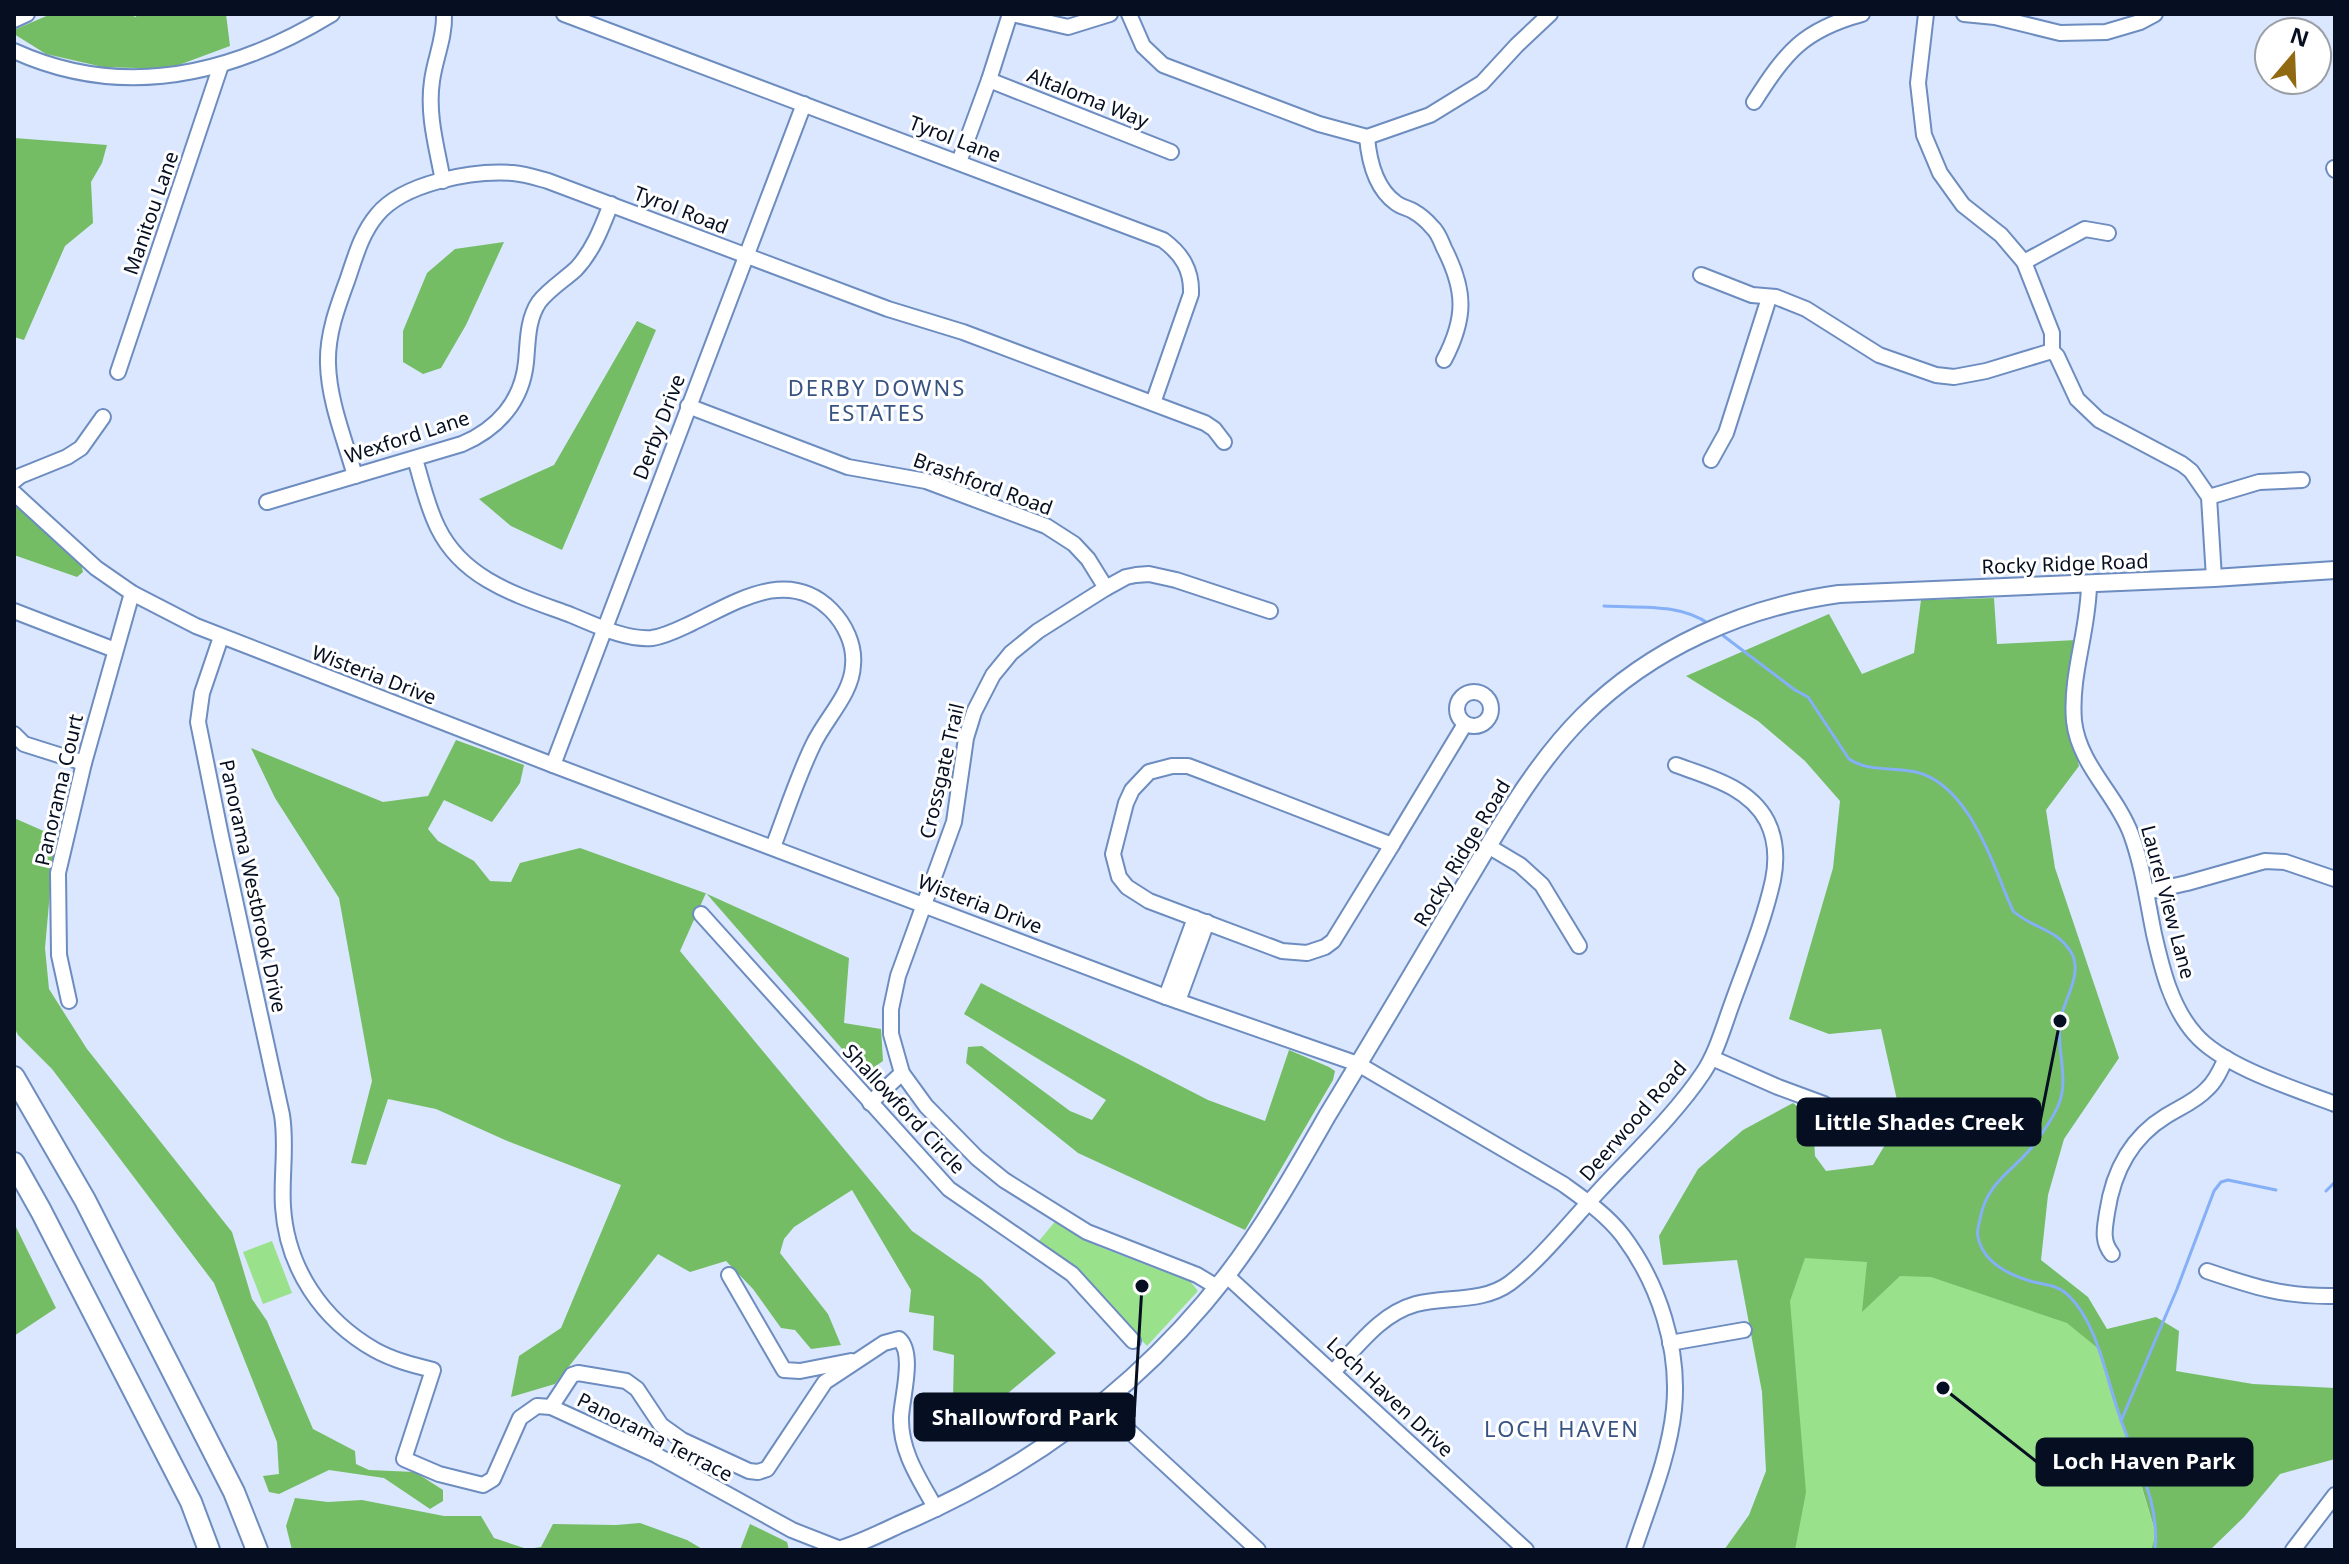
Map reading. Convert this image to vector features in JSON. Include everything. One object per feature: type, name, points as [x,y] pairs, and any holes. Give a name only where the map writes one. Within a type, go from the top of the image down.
[{"type":"highway","points":[[14,1077],[85,1200],[234,1492],[257,1550]]},
{"type":"highway","points":[[14,1163],[191,1502],[209,1550]]},
{"type":"main road","name":"Rocky Ridge Road","points":[[841,1550],[936,1509],[1003,1474],[1100,1404],[1157,1355],[1221,1281],[1270,1212],[1531,779],[1566,733],[1599,701],[1666,653],[1691,639],[1752,614],[1786,603],[1839,594],[2335,570]]},
{"type":"street","points":[[14,20],[27,14]]},
{"type":"street","points":[[14,51],[54,68],[105,77],[156,78],[221,65],[284,41],[332,14]]},
{"type":"street","points":[[443,181],[432,119],[431,90],[443,36],[444,14]]},
{"type":"street","name":"Tyrol Lane","points":[[564,14],[1153,235],[1178,252],[1190,276],[1191,294],[1153,403]]},
{"type":"street","points":[[959,162],[1011,14],[1068,27],[1110,14]]},
{"type":"street","points":[[1129,14],[1143,46],[1163,65],[1319,124],[1367,137],[1430,115],[1482,83],[1550,14]]},
{"type":"street","points":[[1754,102],[1778,64],[1797,45],[1824,26],[1862,14]]},
{"type":"street","points":[[1926,14],[1918,83],[1924,135],[1940,173],[1963,205],[2001,235],[2024,262],[2052,333],[2052,351],[2077,399],[2099,420],[2182,464],[2191,471],[2209,497],[2214,578]]},
{"type":"street","points":[[1964,14],[1995,17],[2060,33],[2106,32],[2155,14]]},
{"type":"street","name":"Manitou Lane","points":[[118,372],[221,65]]},
{"type":"street","name":"Altaloma Way","points":[[989,80],[1171,152]]},
{"type":"street","name":"Derby Drive","points":[[553,765],[804,104]]},
{"type":"street","points":[[1367,137],[1369,160],[1380,186],[1396,203],[1415,212],[1434,228],[1455,269],[1461,298],[1460,315],[1456,336],[1444,360]]},
{"type":"street","name":"Tyrol Road","points":[[355,476],[329,381],[328,361],[333,323],[362,236],[377,215],[398,196],[443,181],[479,174],[513,173],[548,181],[888,309],[963,332],[1205,423],[1224,442]]},
{"type":"street","name":"Wexford Lane","points":[[267,502],[476,438],[501,420],[523,380],[535,310],[586,256],[611,204]]},
{"type":"street","points":[[2024,262],[2085,229],[2108,233]]},
{"type":"street","points":[[1701,275],[1752,295],[1776,297],[1806,309],[1879,355],[1936,375],[1954,377],[1986,371],[2052,351]]},
{"type":"street","points":[[1711,460],[1726,433],[1769,298]]},
{"type":"street","name":"Brashford Road","points":[[688,406],[848,467],[926,481],[1046,526],[1074,544],[1088,559],[1106,588]]},
{"type":"street","points":[[14,481],[81,448],[103,417]]},
{"type":"street","points":[[415,459],[438,529],[468,568],[500,587],[605,628],[641,638],[665,635],[746,597],[771,589],[805,593],[827,605],[842,622],[852,649],[852,674],[812,747],[773,847]]},
{"type":"street","points":[[2209,497],[2259,482],[2302,480]]},
{"type":"street","name":"Wisteria Drive","points":[[14,493],[96,568],[132,593],[196,626],[1172,999],[1358,1064],[1535,1166],[1589,1202],[1621,1234],[1643,1266],[1660,1301],[1670,1343],[1674,1407],[1664,1458],[1634,1550]]},
{"type":"street","name":"Crossgate Trail","points":[[902,1073],[891,1034],[892,994],[954,822],[966,738],[974,712],[1001,664],[1022,643],[1126,577],[1149,574],[1176,580],[1270,611]]},
{"type":"street","name":"Laurel View Lane","points":[[2089,583],[2074,689],[2076,733],[2088,762],[2126,822],[2147,892],[2158,951],[2171,994],[2201,1041],[2226,1058],[2335,1104]]},
{"type":"street","name":"Panorama Court","points":[[69,1001],[59,955],[58,873],[84,763],[132,593]]},
{"type":"street","points":[[14,611],[115,650]]},
{"type":"street","name":"Panorama Westbrook Drive","points":[[221,637],[202,693],[198,722],[282,1115],[285,1146]]},
{"type":"street","points":[[1392,845],[1188,766],[1159,768],[1149,772],[1132,790],[1113,854],[1119,877],[1137,894],[1282,951],[1317,951],[1339,933],[1465,724]]},
{"type":"street","points":[[14,734],[24,744],[38,750],[84,763]]},
{"type":"street","name":"Deerwood Road","points":[[1333,1372],[1391,1314],[1418,1303],[1473,1297],[1509,1284],[1589,1202],[1682,1099],[1712,1058],[1774,878],[1776,846],[1766,820],[1748,798],[1721,781],[1676,765]]},
{"type":"street","points":[[1488,846],[1520,865],[1542,885],[1579,946]]},
{"type":"street","points":[[2147,892],[2265,861],[2285,862],[2335,879]]},
{"type":"street","name":"Shallowford Circle","points":[[701,914],[949,1189],[1072,1274],[1133,1341]]},
{"type":"street","points":[[1172,999],[1201,920]]},
{"type":"street","points":[[1712,1058],[1824,1104]]},
{"type":"street","points":[[2112,1254],[2105,1242],[2104,1232],[2112,1185],[2123,1160],[2148,1129],[2210,1087],[2226,1058]]},
{"type":"street","points":[[870,1103],[902,1073]]},
{"type":"street","name":"Loch Haven Drive","points":[[902,1073],[926,1106],[977,1158],[1004,1180],[1087,1232],[1197,1275],[1221,1281],[1333,1372],[1526,1550]]},
{"type":"street","name":"Panorama Terrace","points":[[285,1146],[283,1207],[292,1258],[303,1280],[345,1329],[376,1350],[433,1370],[404,1459],[439,1474],[483,1485],[493,1479],[520,1418],[537,1406],[551,1407],[656,1455],[792,1530],[841,1550]]},
{"type":"street","points":[[2207,1271],[2271,1292],[2335,1296]]},
{"type":"street","points":[[729,1275],[784,1370],[800,1371],[859,1360]]},
{"type":"street","points":[[1670,1343],[1744,1330]]},
{"type":"street","points":[[551,1407],[572,1375],[578,1373],[626,1381],[637,1389],[661,1425],[682,1440],[749,1471],[763,1472],[825,1382],[884,1343],[899,1339],[905,1345],[907,1356],[901,1437],[909,1459],[936,1509]]},
{"type":"street","points":[[1100,1404],[1258,1550]]},
{"type":"street","points":[[2293,1550],[2335,1495]]},
{"type":"green space","points":[[51,14],[130,14],[135,17],[140,14],[226,14],[230,46],[168,69],[103,67],[46,54],[14,34],[14,30]]},
{"type":"green space","points":[[14,138],[107,145],[102,163],[91,182],[93,223],[65,246],[24,340],[14,337]]},
{"type":"green space","points":[[504,242],[466,325],[441,368],[423,374],[403,362],[403,331],[427,273],[455,249]]},
{"type":"green space","points":[[637,321],[656,330],[562,550],[511,526],[479,499],[554,465]]},
{"type":"green space","points":[[14,502],[80,560],[83,572],[77,577],[14,555]]},
{"type":"green space","points":[[1994,598],[1997,644],[2076,640],[2065,706],[2079,766],[2046,810],[2055,868],[2119,1058],[2064,1139],[2048,1195],[2041,1260],[2088,1297],[2107,1329],[2156,1317],[2179,1331],[2176,1371],[2253,1384],[2335,1388],[2335,1459],[2280,1474],[2244,1517],[2210,1550],[2151,1550],[2156,1534],[2101,1351],[2067,1323],[1931,1277],[1900,1276],[1862,1312],[1867,1262],[1805,1258],[1790,1301],[1806,1492],[1795,1550],[1724,1550],[1749,1515],[1766,1471],[1762,1392],[1737,1260],[1663,1265],[1659,1236],[1698,1169],[1743,1130],[1793,1103],[1813,1118],[1815,1156],[1826,1171],[1873,1165],[1901,1118],[1881,1029],[1829,1034],[1789,1019],[1833,868],[1840,801],[1805,761],[1758,721],[1686,676],[1829,614],[1862,674],[1914,653],[1921,600]]},
{"type":"green space","points":[[456,740],[524,765],[520,783],[492,822],[444,800],[428,829],[438,841],[474,861],[490,881],[511,882],[520,863],[580,848],[706,893],[680,951],[912,1231],[981,1279],[1056,1353],[952,1440],[954,1355],[933,1350],[934,1316],[909,1312],[911,1290],[852,1190],[794,1227],[784,1239],[780,1253],[828,1314],[841,1345],[811,1349],[795,1330],[781,1328],[753,1289],[726,1261],[690,1272],[658,1254],[555,1384],[511,1397],[519,1356],[561,1328],[621,1185],[505,1140],[436,1109],[388,1099],[366,1165],[351,1163],[372,1081],[339,898],[275,798],[251,748],[383,802],[428,796]]},
{"type":"green space","points":[[14,818],[55,836],[45,948],[49,989],[87,1049],[232,1232],[252,1299],[267,1321],[313,1429],[355,1451],[356,1464],[369,1470],[415,1472],[443,1490],[443,1501],[430,1509],[384,1478],[329,1470],[279,1494],[269,1492],[263,1476],[279,1474],[277,1442],[214,1283],[52,1069],[18,1035],[14,1027]]},
{"type":"green space","points":[[707,894],[849,958],[844,1023],[881,1029],[883,1061],[864,1074]]},
{"type":"green space","points":[[981,983],[1208,1100],[1265,1121],[1289,1050],[1335,1071],[1333,1080],[1245,1230],[1078,1153],[966,1063],[968,1047],[982,1046],[1070,1111],[1092,1120],[1106,1100],[964,1014]]},
{"type":"green space","points":[[1058,1218],[1100,1247],[1190,1281],[1198,1291],[1147,1346],[1078,1272],[1038,1242]]},
{"type":"green space","points":[[14,1223],[56,1308],[14,1336]]},
{"type":"green space","points":[[272,1241],[292,1293],[263,1304],[243,1252]]},
{"type":"green space","points":[[1766,1249],[1903,1259],[2068,1323],[2101,1351],[2156,1535],[2151,1550],[1735,1550],[1771,1493]]},
{"type":"green space","points":[[295,1498],[328,1502],[362,1500],[444,1516],[481,1516],[494,1538],[527,1549],[541,1547],[553,1524],[640,1523],[687,1540],[704,1550],[292,1550],[286,1526]]},
{"type":"green space","points":[[750,1524],[787,1542],[789,1550],[740,1550]]},
{"type":"waterway","points":[[1604,606],[1672,610],[1698,617],[1709,624]]},
{"type":"waterway","points":[[1721,634],[1808,697],[1849,759],[1873,768],[1916,772],[1935,780],[1951,793],[1977,830],[2013,911],[2051,933],[2071,952],[2075,969],[2060,1022],[2063,1086],[2058,1106],[2035,1142],[1988,1196],[1977,1235],[1985,1253],[1997,1266],[2021,1278],[2060,1289],[2087,1321],[2150,1497],[2156,1531],[2155,1550]]},
{"type":"waterway","points":[[2121,1421],[2177,1289],[2214,1191],[2221,1182],[2228,1180],[2276,1190]]},
{"type":"waterway","points":[[2326,1191],[2335,1182]]},
{"type":"place","name":"Little Shades Creek","points":[[2060,1021]]},
{"type":"place","name":"Shallowford Park","points":[[1142,1286]]},
{"type":"place","name":"Loch Haven Park","points":[[1943,1388]]},
{"type":"district","name":"DERBY DOWNS ESTATES","points":[[877,400]]},
{"type":"district","name":"LOCH HAVEN","points":[[1562,1429]]}]
